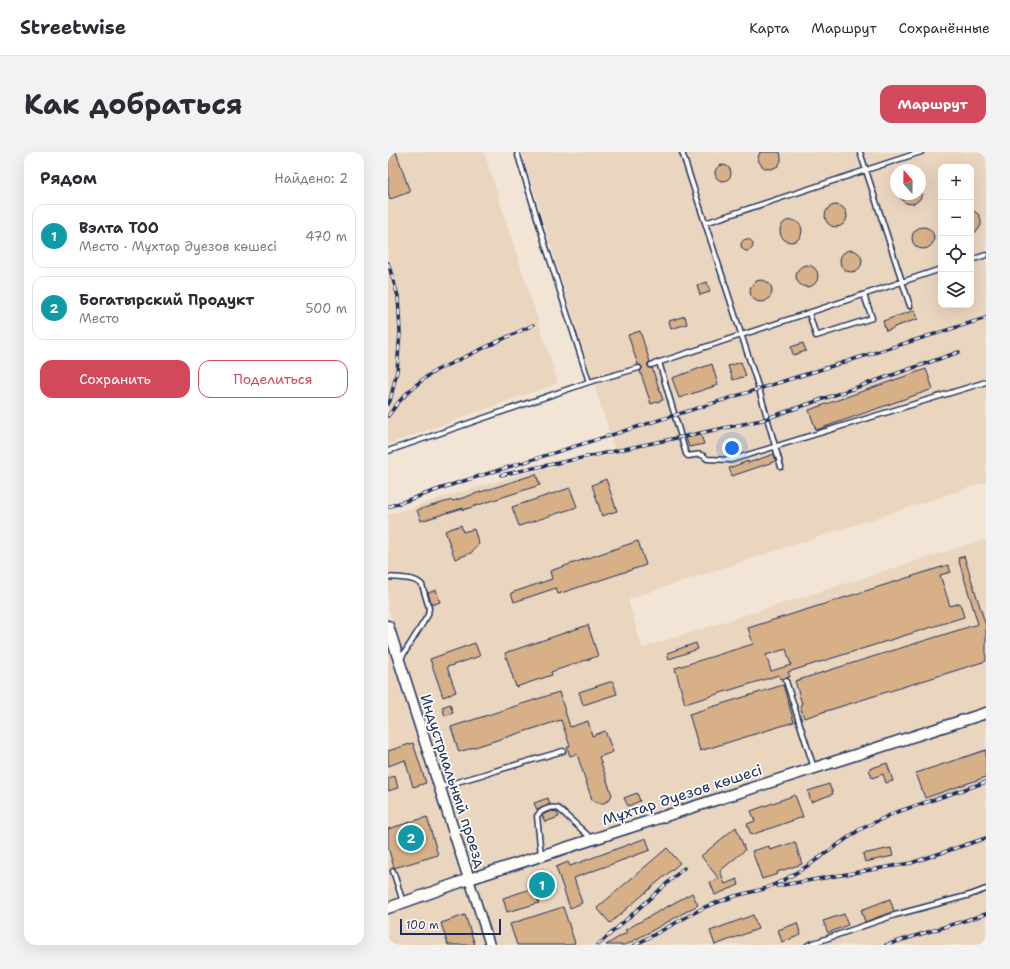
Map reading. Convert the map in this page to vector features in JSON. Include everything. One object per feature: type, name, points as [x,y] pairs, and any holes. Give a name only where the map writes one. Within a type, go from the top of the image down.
[{"type":"street","name":"Индустриальный проезд","points":[[388,626],[490,945]]},
{"type":"street","name":"Мұхтар Әуезов көшесі","points":[[388,908],[541,855],[986,713]]},
{"type":"lane","points":[[517,152],[589,382]]},
{"type":"lane","points":[[682,152],[759,389],[781,467]]},
{"type":"lane","points":[[860,152],[910,306]]},
{"type":"lane","points":[[705,223],[921,152]]},
{"type":"lane","points":[[974,259],[986,255]]},
{"type":"lane","points":[[651,365],[938,270]]},
{"type":"lane","points":[[809,313],[816,336],[830,332],[872,318],[864,295]]},
{"type":"lane","points":[[659,362],[686,454],[688,456],[700,454],[704,455],[707,459],[731,460],[986,382]]},
{"type":"lane","points":[[388,451],[589,382],[639,368]]},
{"type":"lane","points":[[388,577],[419,582],[422,585],[429,608],[428,615],[400,661]]},
{"type":"lane","points":[[786,681],[814,768]]},
{"type":"lane","points":[[440,787],[564,751]]},
{"type":"lane","points":[[541,855],[537,816],[540,812],[553,807],[559,809],[592,839]]},
{"type":"lane","points":[[393,871],[404,902]]},
{"type":"lane","points":[[808,945],[895,915],[970,895],[986,889]]},
{"type":"shaded area","points":[[388,152],[484,152],[558,383],[388,444]]},
{"type":"shaded area","points":[[522,152],[986,152],[986,482],[628,599],[642,648],[986,539],[986,708],[474,872],[388,607],[388,515],[525,473],[616,454]]},
{"type":"shaded area","points":[[388,638],[464,876],[388,903]]},
{"type":"shaded area","points":[[986,719],[986,945],[496,945],[475,882]]},
{"type":"shaded area","points":[[466,885],[485,945],[388,945],[388,913]]},
{"type":"building","points":[[388,152],[396,152],[410,192],[390,199],[388,192]]},
{"type":"building","points":[[760,152],[780,152],[781,161],[778,166],[774,168],[765,168],[759,162],[758,158]]},
{"type":"building","points":[[723,165],[729,167],[731,173],[729,179],[723,181],[717,179],[715,173],[717,167]]},
{"type":"building","points":[[902,200],[919,200],[911,204]]},
{"type":"building","points":[[836,205],[844,208],[847,216],[844,224],[836,227],[828,224],[825,216],[828,208]]},
{"type":"building","points":[[974,211],[978,214],[981,221],[981,225],[974,233]]},
{"type":"building","points":[[791,220],[799,223],[802,231],[799,239],[791,242],[783,239],[780,231],[783,223]]},
{"type":"building","points":[[923,227],[931,230],[934,238],[931,246],[923,249],[915,246],[912,238],[915,230]]},
{"type":"building","points":[[745,239],[749,239],[753,245],[749,251],[745,251],[741,247],[741,243]]},
{"type":"building","points":[[851,250],[859,253],[862,261],[859,269],[851,272],[843,269],[840,261],[843,253]]},
{"type":"building","points":[[807,265],[815,268],[818,276],[815,284],[807,287],[799,284],[796,276],[799,268]]},
{"type":"building","points":[[761,280],[769,283],[772,291],[769,299],[761,302],[753,299],[750,291],[753,283]]},
{"type":"building","points":[[707,282],[710,292],[700,295],[697,285]]},
{"type":"building","points":[[915,310],[918,319],[886,331],[883,321]]},
{"type":"building","points":[[685,316],[687,324],[671,329],[669,321]]},
{"type":"building","points":[[640,331],[650,362],[648,363],[648,366],[649,368],[652,368],[663,400],[651,404],[640,371],[642,367],[638,365],[628,335]]},
{"type":"building","points":[[803,343],[806,351],[793,355],[791,347]]},
{"type":"building","points":[[741,362],[746,376],[733,380],[728,366]]},
{"type":"building","points":[[712,364],[718,385],[679,398],[672,378]]},
{"type":"building","points":[[926,369],[933,389],[816,430],[809,410]]},
{"type":"building","points":[[701,435],[704,444],[689,447],[686,438]]},
{"type":"building","points":[[774,454],[776,461],[732,476],[729,468]]},
{"type":"building","points":[[536,474],[540,485],[463,510],[463,508],[421,521],[417,510],[452,500],[453,501]]},
{"type":"building","points":[[606,479],[617,511],[602,516],[592,485]]},
{"type":"building","points":[[570,488],[577,507],[519,526],[512,507]]},
{"type":"building","points":[[461,525],[463,532],[474,529],[479,544],[471,553],[455,559],[445,531]]},
{"type":"building","points":[[638,541],[646,565],[558,594],[556,588],[514,602],[511,593],[552,579],[550,571]]},
{"type":"building","points":[[964,556],[986,626],[986,661],[804,718],[800,705],[802,704],[795,681],[978,624],[958,558]]},
{"type":"building","points":[[948,565],[951,572],[940,575],[950,606],[960,603],[964,617],[788,672],[790,677],[781,679],[779,675],[685,704],[675,668],[753,644],[748,628]],"holes":[[[786,649],[791,665],[771,671],[766,655]]]},
{"type":"building","points":[[436,590],[440,602],[432,605],[428,593]]},
{"type":"building","points":[[588,625],[598,656],[551,672],[552,675],[516,687],[505,653]]},
{"type":"building","points":[[475,643],[480,656],[447,667],[456,692],[443,697],[430,659]]},
{"type":"building","points":[[696,643],[698,649],[669,659],[667,653]]},
{"type":"building","points":[[613,681],[617,694],[583,705],[579,692]]},
{"type":"building","points":[[783,685],[794,722],[700,751],[689,714]]},
{"type":"building","points":[[559,692],[570,727],[588,721],[592,736],[605,731],[613,752],[599,757],[612,795],[609,800],[604,803],[598,803],[592,800],[577,754],[570,756],[567,747],[570,746],[561,720],[459,752],[451,727]]},
{"type":"building","points":[[450,704],[453,713],[445,716],[442,707]]},
{"type":"building","points":[[413,743],[426,783],[413,787],[405,760],[388,766],[388,751]]},
{"type":"building","points":[[986,750],[986,777],[925,798],[916,773]]},
{"type":"building","points":[[887,763],[893,781],[886,783],[883,774],[872,778],[869,769]]},
{"type":"building","points":[[395,776],[398,788],[388,791],[388,778]]},
{"type":"building","points":[[829,784],[833,794],[811,802],[808,791]]},
{"type":"building","points":[[637,793],[640,801],[628,806],[624,798]]},
{"type":"building","points":[[795,795],[803,817],[751,835],[747,824],[755,821],[751,811]]},
{"type":"building","points":[[548,798],[550,804],[537,810],[534,803]]},
{"type":"building","points":[[551,811],[557,812],[559,817],[545,822],[542,815]]},
{"type":"building","points":[[427,817],[438,855],[394,868],[388,847],[388,829]]},
{"type":"building","points":[[736,827],[745,850],[720,871],[725,884],[737,879],[739,885],[715,895],[710,882],[719,879],[701,856]]},
{"type":"building","points":[[646,838],[650,850],[574,878],[582,903],[570,908],[556,867],[568,862],[570,866]]},
{"type":"building","points":[[795,842],[802,864],[777,872],[778,874],[762,879],[752,851],[769,846],[770,850]]},
{"type":"building","points":[[667,848],[680,863],[610,923],[597,908]]},
{"type":"building","points":[[891,848],[893,856],[865,862],[863,854]]},
{"type":"building","points":[[544,874],[551,893],[537,897],[539,903],[507,912],[503,898],[537,887],[533,878]]},
{"type":"building","points":[[692,893],[698,905],[626,945],[606,945],[627,932],[625,930]]},
{"type":"building","points":[[890,899],[894,911],[865,922],[861,910]]},
{"type":"building","points":[[563,907],[575,943],[570,945],[517,945],[510,924]]},
{"type":"building","points":[[844,914],[848,925],[828,933],[823,921]]},
{"type":"building","points":[[465,915],[475,945],[448,945],[441,923]]},
{"type":"building","points":[[753,915],[758,929],[715,945],[710,931]]},
{"type":"building","points":[[797,923],[801,935],[782,942],[778,930]]},
{"type":"railway","points":[[388,263],[398,296],[400,332],[397,371],[388,404]]},
{"type":"railway","points":[[388,507],[454,484],[986,318]]},
{"type":"railway","points":[[388,416],[398,402],[410,390],[437,370],[533,325]]},
{"type":"railway","points":[[501,475],[762,420],[959,352]]},
{"type":"railway","points":[[635,945],[705,907],[735,896],[764,889],[784,880],[809,865],[859,830],[894,813],[986,782]]},
{"type":"railway","points":[[777,886],[911,863],[986,838]]},
{"type":"railway","points":[[598,945],[684,868]]},
{"type":"railway","points":[[886,945],[986,914]]},
{"type":"place","name":"Богатырский Продукт","points":[[411,838]]},
{"type":"place","name":"Вэлта ТОО","points":[[542,885]]}]
